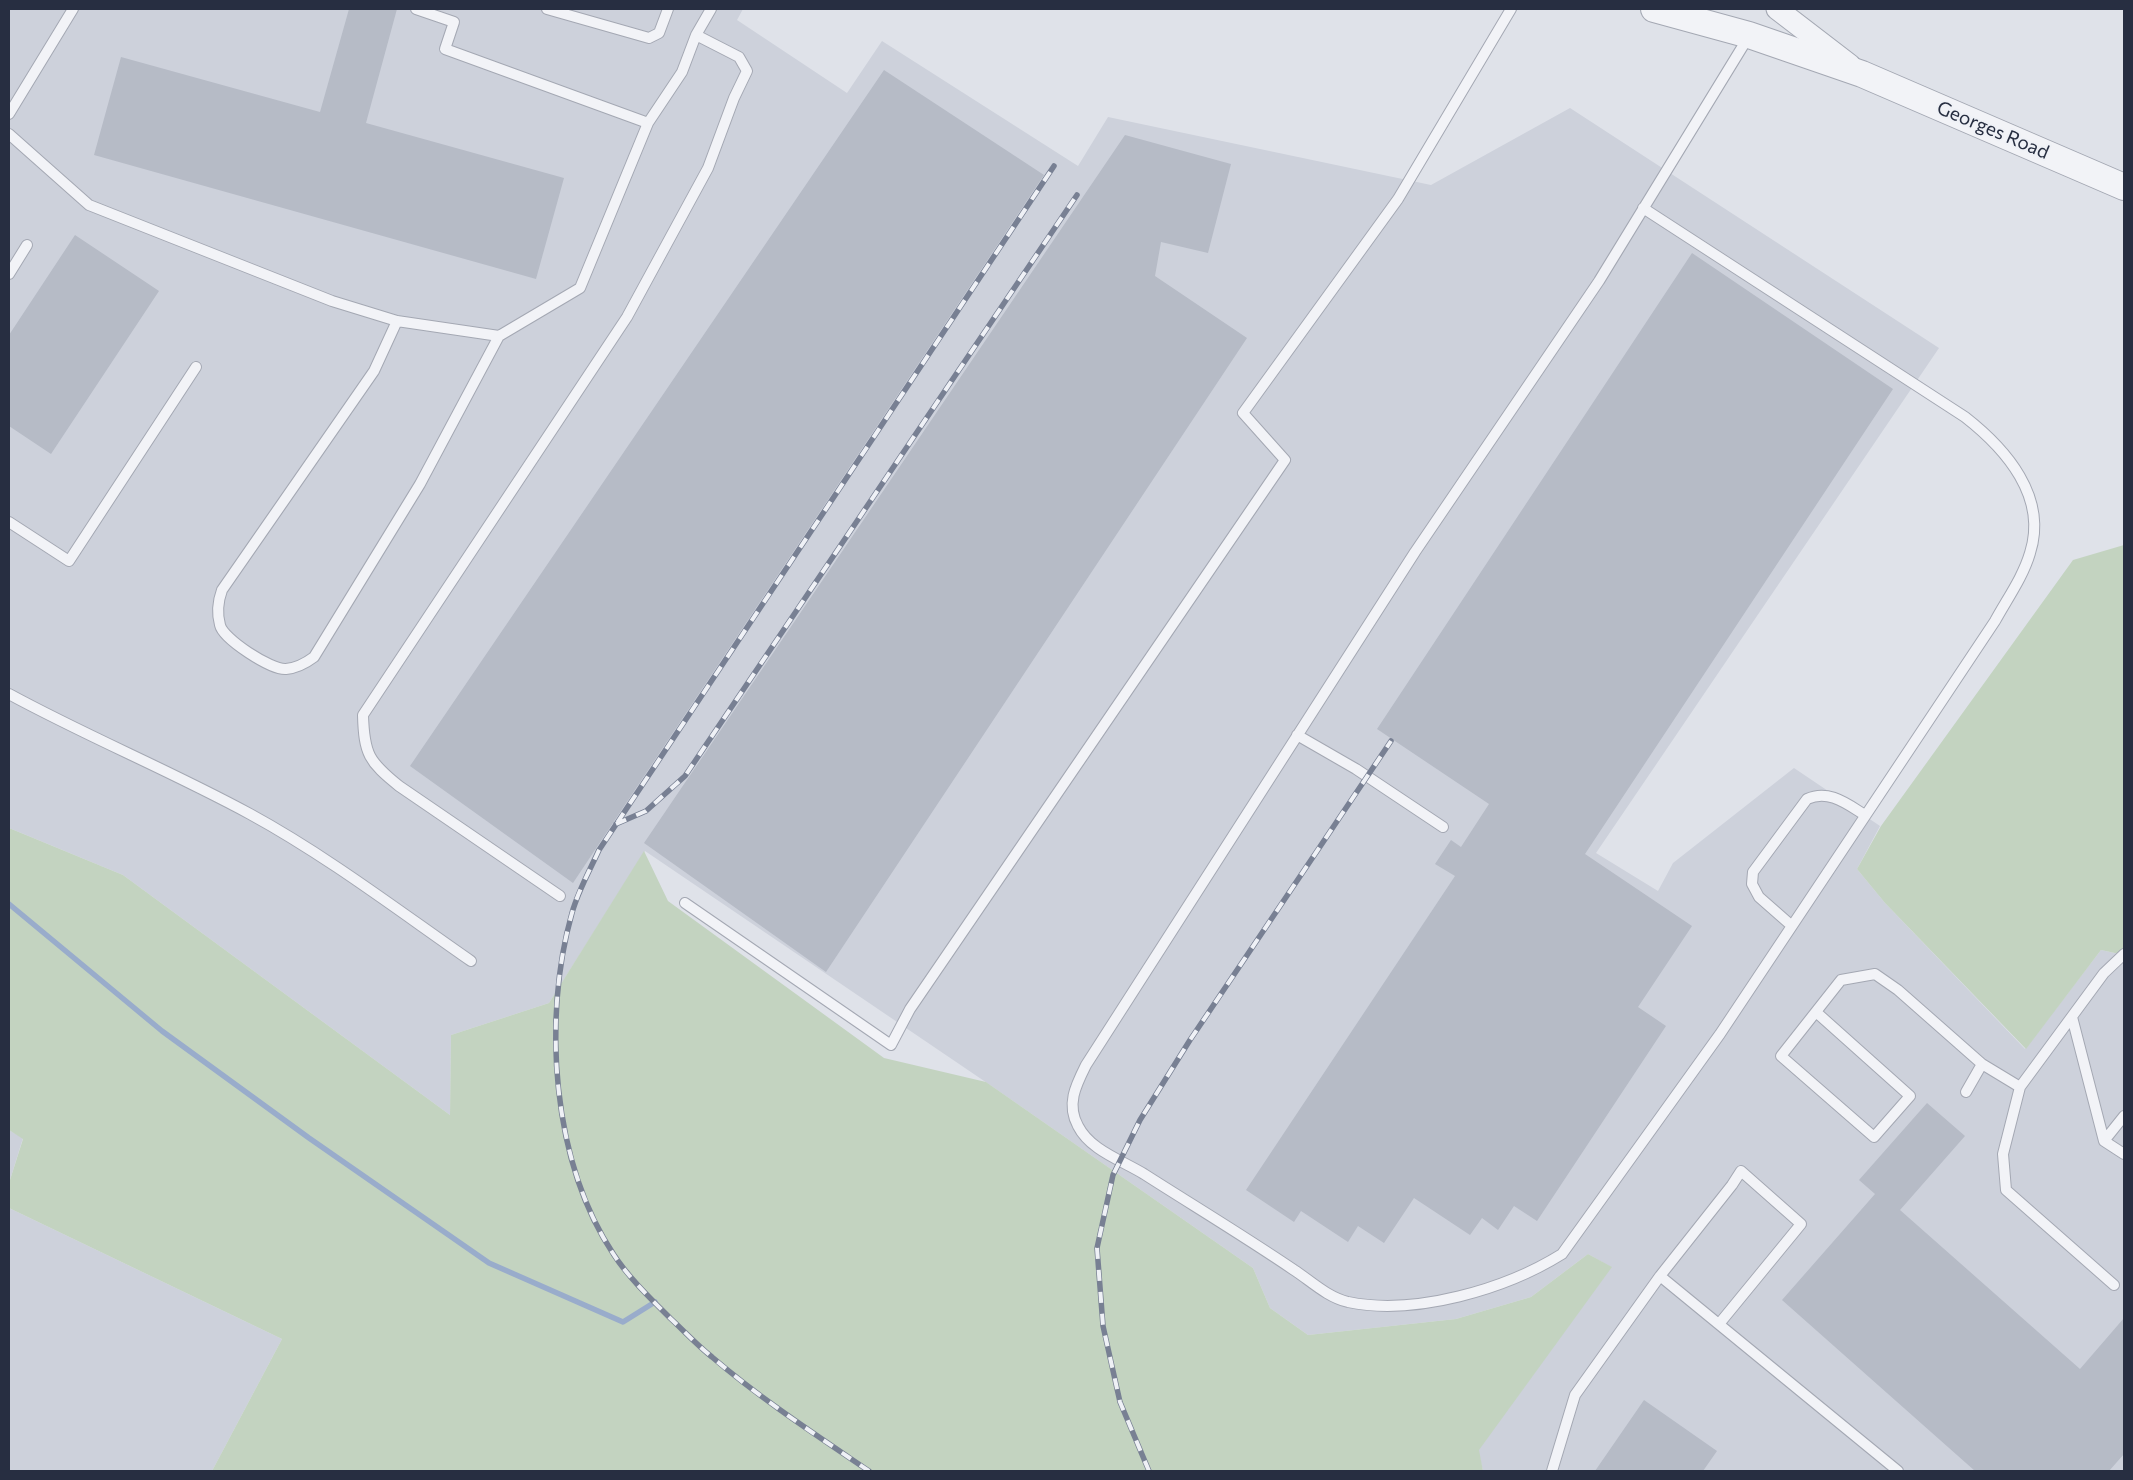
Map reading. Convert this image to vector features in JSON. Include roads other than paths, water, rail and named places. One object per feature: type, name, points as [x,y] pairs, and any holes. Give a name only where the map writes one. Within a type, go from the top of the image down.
[{"type":"street","name":"Georges Road","points":[[1654,9],[1750,35],[1862,74],[2124,187]]},
{"type":"street","name":"Georges Road","points":[[1777,9],[1862,74]]},
{"type":"lane","points":[[9,114],[73,9]]},
{"type":"lane","points":[[416,9],[454,22],[445,49],[648,123]]},
{"type":"lane","points":[[547,9],[649,38],[659,33],[668,9]]},
{"type":"lane","points":[[397,321],[374,371],[222,590],[218,601],[220,627],[229,638],[272,667],[286,669],[304,664],[314,657],[420,484],[499,336],[580,288],[648,123],[682,72],[696,35],[711,9]]},
{"type":"lane","points":[[685,903],[891,1044],[910,1009],[1285,460],[1243,414],[1398,199],[1511,9]]},
{"type":"lane","points":[[560,896],[399,786],[375,766],[364,739],[363,715],[627,318],[708,168],[734,98],[747,71],[739,57],[696,35]]},
{"type":"lane","points":[[1643,208],[1965,417],[1988,435],[2007,455],[2021,478],[2031,501],[2035,524],[2030,553],[2018,580],[1995,621],[1720,1034],[1562,1254],[1509,1282],[1448,1298],[1372,1305],[1347,1302],[1324,1292],[1194,1206],[1098,1148],[1084,1136],[1077,1124],[1071,1106],[1074,1090],[1086,1065],[1415,552],[1599,281],[1643,208],[1750,35]]},
{"type":"lane","points":[[9,134],[89,206],[332,301],[397,321],[499,336]]},
{"type":"lane","points":[[9,274],[26,245]]},
{"type":"lane","points":[[9,522],[69,561],[196,367]]},
{"type":"lane","points":[[9,694],[69,727],[250,814],[304,846],[471,961]]},
{"type":"lane","points":[[1298,735],[1356,768],[1444,827]]},
{"type":"lane","points":[[1792,926],[1758,897],[1752,884],[1754,872],[1807,799],[1815,795],[1826,794],[1865,815]]},
{"type":"lane","points":[[2114,1285],[2006,1190],[2003,1154],[2020,1087],[2104,974],[2124,954]]},
{"type":"lane","points":[[1816,1012],[1910,1096],[1874,1137],[1781,1056],[1816,1012],[1842,980],[1875,974],[1898,990],[1982,1064],[2020,1087]]},
{"type":"lane","points":[[2072,1017],[2104,1141],[2124,1154]]},
{"type":"lane","points":[[1966,1092],[1982,1064]]},
{"type":"lane","points":[[2104,1141],[2124,1116]]},
{"type":"lane","points":[[1552,1471],[1575,1395],[1660,1276],[1741,1171],[1801,1224],[1719,1324]]},
{"type":"lane","points":[[1660,1276],[1898,1471]]},
{"type":"waterway","points":[[9,904],[162,1031],[309,1138],[489,1263],[623,1322],[655,1302]]},
{"type":"railway","points":[[869,1471],[769,1402],[706,1352],[640,1288],[614,1255],[593,1218],[577,1177],[566,1134],[558,1089],[557,998],[563,954],[572,913],[599,850],[1054,166]]},
{"type":"railway","points":[[616,824],[646,811],[685,776],[1077,195]]},
{"type":"railway","points":[[1149,1471],[1120,1402],[1103,1326],[1097,1248],[1113,1175],[1140,1120],[1190,1040],[1391,741]]}]
